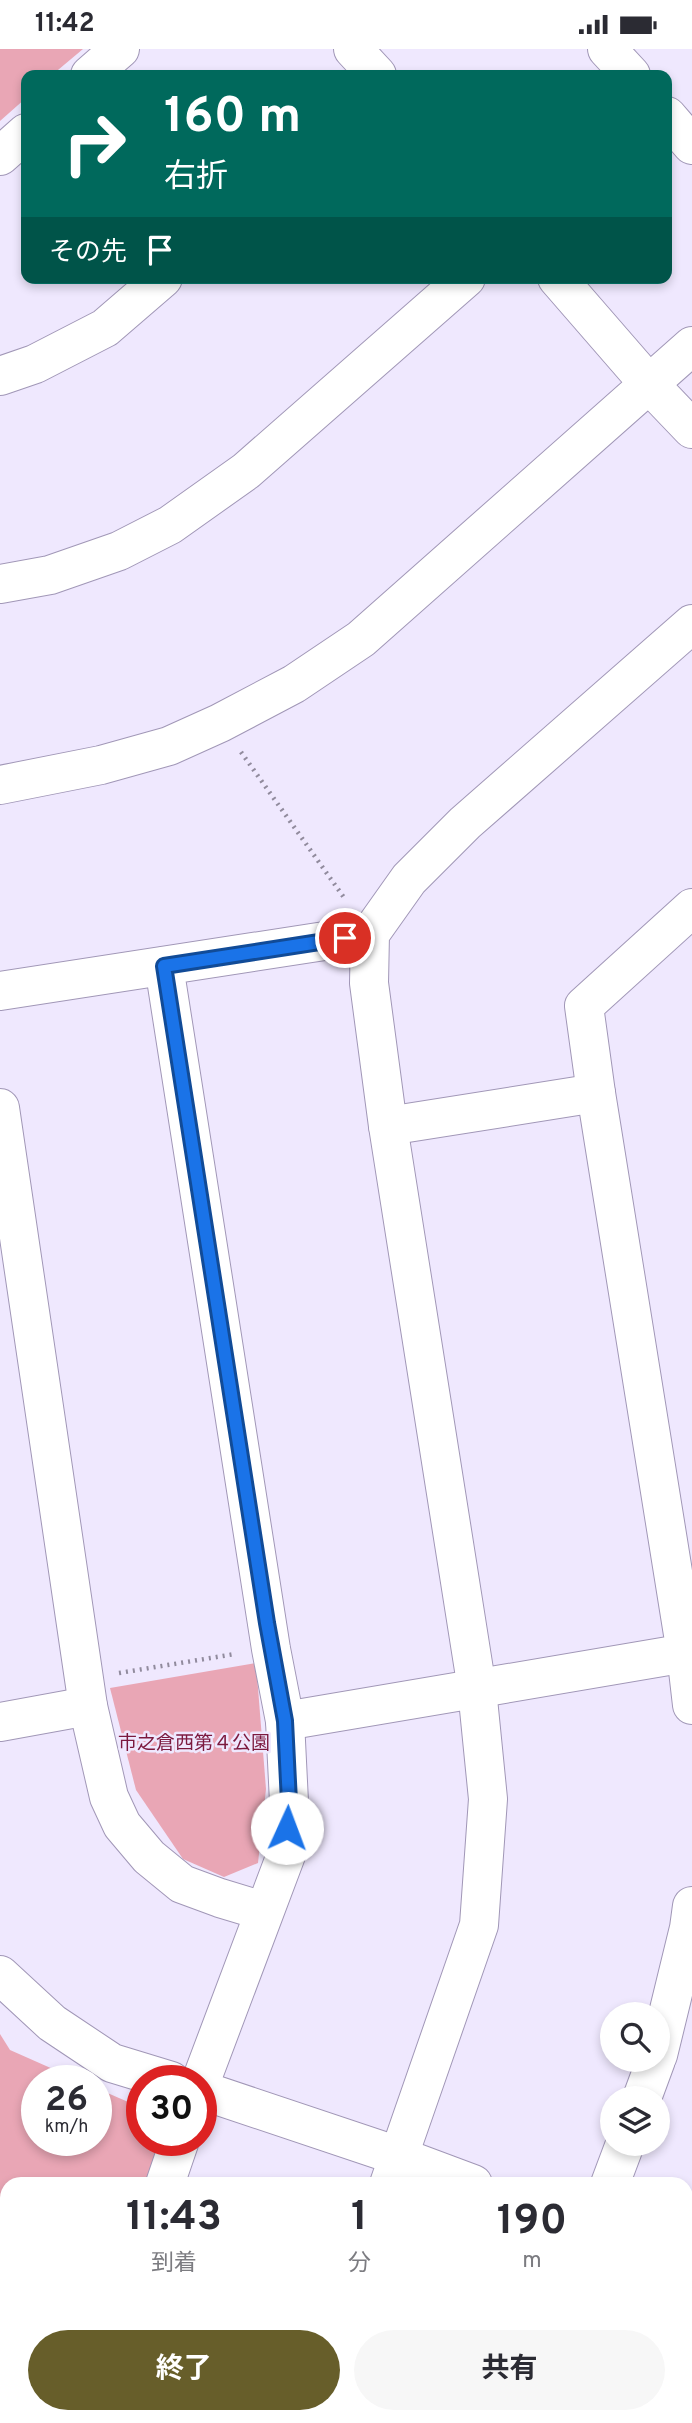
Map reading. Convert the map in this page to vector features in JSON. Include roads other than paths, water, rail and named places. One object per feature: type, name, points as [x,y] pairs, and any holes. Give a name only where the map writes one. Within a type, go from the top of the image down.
[{"type":"street","points":[[96,70],[120,49]]},
{"type":"street","points":[[353,49],[372,70]]},
{"type":"street","points":[[607,49],[626,70]]},
{"type":"street","points":[[672,122],[692,145]]},
{"type":"street","points":[[0,156],[21,137]]},
{"type":"street","points":[[0,376],[35,364],[105,328],[156,284]]},
{"type":"street","points":[[0,584],[50,575],[119,551],[170,525],[246,471],[459,284]]},
{"type":"street","points":[[562,284],[692,429]]},
{"type":"street","points":[[0,785],[124,759],[169,746],[294,684],[361,639],[692,346]]},
{"type":"street","points":[[394,2170],[479,1925],[488,1799],[477,1689],[388,1126],[369,983],[370,934],[409,879],[465,823],[692,624]]},
{"type":"street","points":[[692,908],[584,1006],[596,1093],[689,1652],[692,1705]]},
{"type":"street","points":[[0,991],[370,934]]},
{"type":"street","points":[[164,966],[271,1649],[285,1721],[289,1802],[286,1854],[207,2065]]},
{"type":"street","points":[[388,1126],[596,1093]]},
{"type":"street","points":[[0,1108],[87,1692],[109,1797],[122,1825],[149,1857],[182,1884],[263,1912]]},
{"type":"street","points":[[285,1721],[689,1652]]},
{"type":"street","points":[[0,1722],[87,1692]]},
{"type":"street","points":[[670,2006],[692,1906]]},
{"type":"street","points":[[0,1975],[51,2023],[112,2063],[126,2067]]},
{"type":"street","points":[[217,2097],[394,2170],[434,2177]]},
{"type":"street","points":[[167,2177],[175,2156]]},
{"type":"street","points":[[613,2177],[620,2156]]},
{"type":"park label","name":"市之倉西第４公園","points":[[194,1742]]}]
